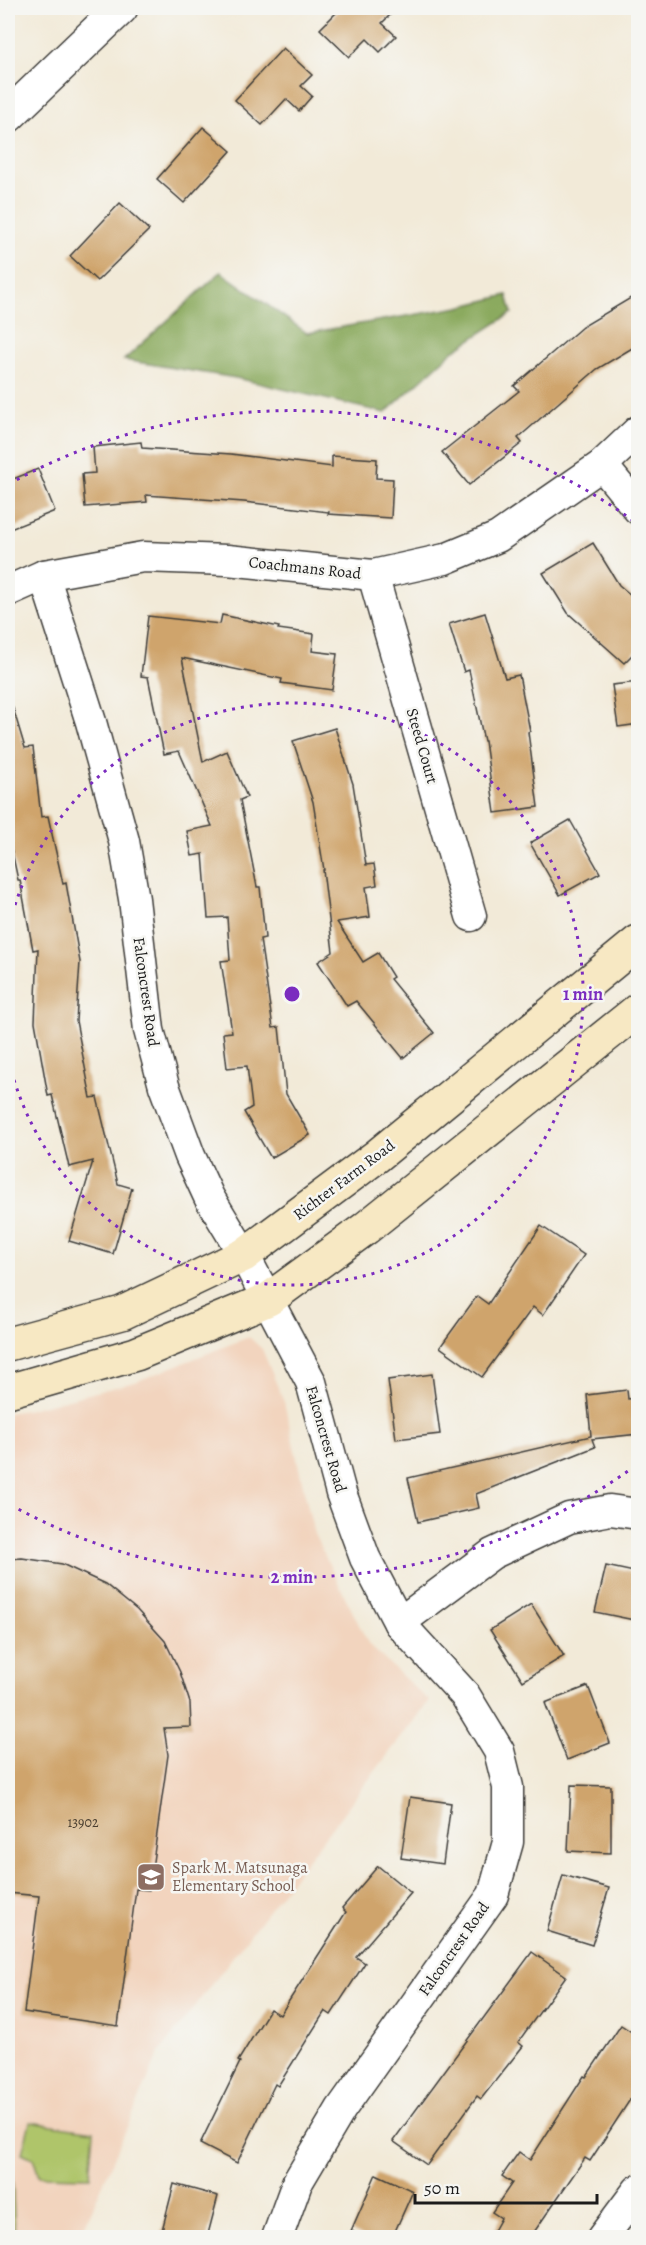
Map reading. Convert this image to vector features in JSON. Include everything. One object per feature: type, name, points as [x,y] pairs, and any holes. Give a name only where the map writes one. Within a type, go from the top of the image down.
[{"type":"main road","name":"Richter Farm Road","points":[[8,1344],[122,1313],[244,1255],[377,1156],[639,942]]},
{"type":"main road","points":[[8,1391],[136,1353],[268,1299],[366,1228],[639,1010]]},
{"type":"street","points":[[8,116],[121,8]]},
{"type":"street","name":"Coachmans Road","points":[[8,591],[44,575],[143,557],[227,560],[373,575],[445,559],[498,537],[602,465],[639,431]]},
{"type":"street","points":[[602,465],[639,509]]},
{"type":"street","name":"Falconcrest Road","points":[[44,575],[91,722],[124,841],[134,899],[149,1030],[164,1086],[190,1156],[209,1197],[244,1255],[311,1382],[341,1493],[365,1558],[399,1623],[465,1695],[499,1751],[508,1787],[508,1842],[493,1895],[341,2109],[297,2183],[276,2238]]},
{"type":"street","name":"Steed Court","points":[[373,575],[471,916]]},
{"type":"street","points":[[399,1623],[492,1554],[569,1518],[610,1510],[639,1515]]},
{"type":"street","points":[[602,2238],[639,2190]]},
{"type":"shaded area","name":"Spark M. Matsunaga Elementary School","points":[[249,1337],[262,1349],[284,1402],[314,1534],[369,1645],[429,1701],[159,2053],[80,2237],[8,2237],[8,1413],[135,1382]]},
{"type":"green space","points":[[221,272],[307,333],[459,307],[507,295],[512,313],[453,351],[385,413],[236,378],[124,360]]},
{"type":"green space","points":[[30,2122],[94,2131],[90,2177],[39,2176],[33,2158],[22,2153]]},
{"type":"green space","points":[[8,2133],[10,2133],[15,2237],[8,2237]]},
{"type":"building","points":[[341,8],[397,8],[382,23],[396,36],[380,52],[367,39],[349,57],[320,29]]},
{"type":"building","points":[[283,48],[312,75],[301,86],[312,96],[299,111],[286,99],[262,125],[235,100]]},
{"type":"building","points":[[203,127],[231,151],[184,203],[157,179]]},
{"type":"building","points":[[120,203],[149,230],[97,281],[70,256]]},
{"type":"building","points":[[639,293],[639,344],[597,369],[518,438],[522,443],[469,485],[442,452],[519,391],[514,386],[582,327]]},
{"type":"building","points":[[141,442],[142,448],[231,454],[332,467],[332,456],[377,459],[376,478],[393,479],[391,518],[328,514],[329,512],[244,502],[146,495],[147,502],[85,507],[82,474],[95,473],[93,447]]},
{"type":"building","points":[[38,469],[55,511],[8,530],[8,481]]},
{"type":"building","points":[[593,543],[619,585],[639,602],[639,648],[624,663],[568,613],[543,573]]},
{"type":"building","points":[[485,613],[505,678],[519,675],[530,731],[528,732],[538,807],[495,813],[485,741],[469,670],[464,672],[449,624]]},
{"type":"building","points":[[222,615],[279,627],[278,629],[314,634],[312,651],[337,654],[332,690],[281,683],[282,679],[182,658],[203,762],[227,751],[247,797],[240,800],[257,887],[260,887],[265,938],[260,939],[273,1028],[279,1027],[286,1094],[310,1135],[271,1158],[244,1112],[252,1107],[247,1066],[227,1068],[223,1033],[232,1032],[221,961],[230,960],[227,917],[208,918],[203,854],[192,856],[187,831],[212,826],[179,751],[164,754],[148,677],[141,676],[148,616],[220,624]]},
{"type":"building","points":[[639,682],[639,724],[618,727],[612,685]]},
{"type":"building","points":[[13,708],[25,748],[33,747],[41,817],[48,816],[63,884],[66,883],[80,962],[76,1021],[91,1098],[97,1097],[118,1184],[132,1188],[113,1254],[69,1241],[93,1161],[69,1167],[52,1095],[48,1096],[35,1022],[38,949],[33,950],[20,880],[18,880],[8,833],[8,709]]},
{"type":"building","points":[[335,728],[353,784],[366,865],[374,864],[377,885],[366,887],[370,917],[337,922],[363,962],[378,953],[393,977],[390,979],[434,1033],[403,1058],[356,1001],[347,1006],[318,962],[333,952],[324,870],[313,802],[293,741]]},
{"type":"building","points":[[570,820],[600,873],[560,895],[530,843]]},
{"type":"building","points":[[541,1226],[584,1255],[543,1315],[533,1307],[482,1377],[440,1347],[477,1296],[488,1304]]},
{"type":"building","points":[[432,1374],[440,1434],[396,1439],[388,1380]]},
{"type":"building","points":[[627,1390],[628,1399],[639,1398],[639,1434],[592,1439],[595,1447],[476,1494],[479,1508],[418,1522],[408,1478],[591,1436],[587,1395]]},
{"type":"building","points":[[22,1558],[62,1564],[105,1584],[137,1610],[165,1641],[180,1672],[190,1703],[191,1727],[164,1728],[168,1755],[149,1890],[136,1889],[118,2026],[24,2012],[39,1896],[8,1893],[8,1559]]},
{"type":"building","points":[[606,1566],[639,1573],[639,1621],[595,1612]]},
{"type":"building","points":[[531,1604],[564,1656],[523,1681],[490,1630]]},
{"type":"building","points":[[588,1686],[610,1743],[567,1760],[545,1703]]},
{"type":"building","points":[[571,1785],[611,1786],[611,1853],[568,1851]]},
{"type":"building","points":[[410,1797],[451,1803],[443,1864],[401,1858]]},
{"type":"building","points":[[378,1866],[411,1893],[356,1957],[365,1963],[331,2015],[325,2011],[278,2086],[275,2084],[237,2163],[200,2144],[240,2062],[238,2061],[270,2009],[280,2015],[346,1912],[342,1908]]},
{"type":"building","points":[[563,1875],[609,1888],[592,1945],[547,1931]]},
{"type":"building","points":[[532,1952],[566,1976],[518,2042],[523,2046],[481,2099],[477,2096],[427,2165],[393,2141]]},
{"type":"building","points":[[621,2025],[639,2037],[639,2086],[590,2161],[585,2158],[530,2238],[490,2238],[501,2218],[492,2212],[512,2183],[502,2176],[519,2152],[530,2160],[584,2076],[586,2077]]},
{"type":"building","points":[[376,2174],[413,2191],[392,2238],[366,2238],[351,2231]]},
{"type":"building","points":[[174,2184],[218,2196],[207,2238],[160,2238]]},
{"type":"place","name":"Spark M. Matsunaga Elementary School","points":[[151,1877]]}]
